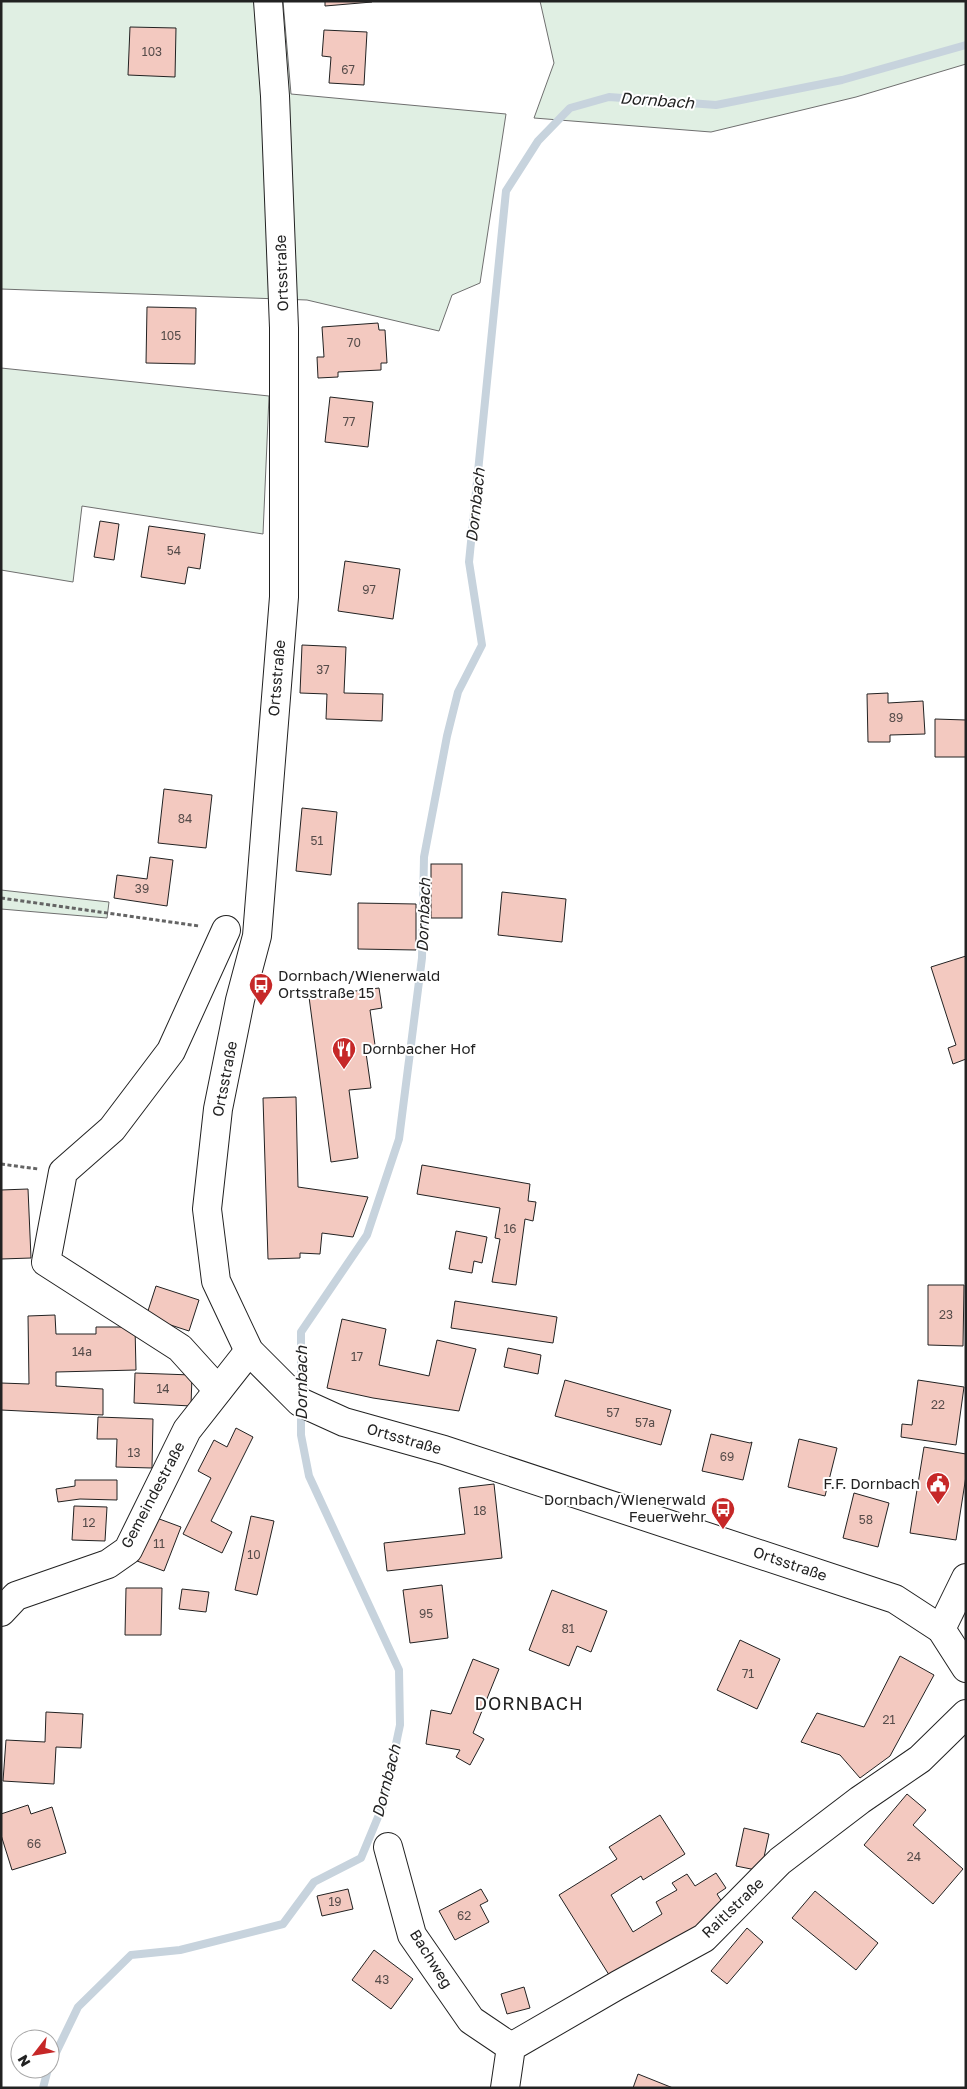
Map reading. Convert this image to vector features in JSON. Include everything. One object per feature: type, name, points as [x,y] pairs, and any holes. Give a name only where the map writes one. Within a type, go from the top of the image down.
[{"type":"street","name":"Ortsstraße","points":[[268,1],[275,96],[284,328],[284,597],[257,936],[240,1000],[218,1110],[207,1209],[216,1281],[249,1351],[300,1402],[344,1422],[444,1450],[895,1599],[941,1629],[966,1668]]},
{"type":"street","points":[[218,1390],[180,1348],[46,1262],[63,1172],[112,1129],[171,1051],[226,930]]},
{"type":"street","name":"Gemeindestraße","points":[[1,1612],[16,1596],[108,1564],[128,1550],[187,1430],[249,1351]]},
{"type":"street","points":[[941,1629],[966,1578]]},
{"type":"street","name":"Raitlstraße","points":[[511,2048],[618,1985],[704,1938],[780,1861],[860,1800],[920,1759],[966,1714]]},
{"type":"street","name":"Bachweg","points":[[388,1847],[412,1935],[471,2020],[511,2048]]},
{"type":"street","points":[[505,2088],[511,2048]]},
{"type":"path","points":[[1,898],[226,930]]},
{"type":"path","points":[[1,1164],[63,1172]]},
{"type":"green space","points":[[1,1],[283,1],[291,94],[506,114],[480,283],[452,295],[439,331],[307,300],[1,289]]},
{"type":"green space","points":[[540,1],[966,1],[966,64],[856,97],[711,132],[534,118],[554,63]]},
{"type":"green space","points":[[1,368],[269,396],[263,534],[82,506],[73,582],[1,570]]},
{"type":"green space","points":[[1,890],[109,902],[107,918],[1,909]]},
{"type":"building","points":[[325,1],[372,1],[372,2],[325,6]]},
{"type":"building","points":[[130,27],[176,28],[175,77],[128,75]]},
{"type":"building","points":[[324,30],[367,32],[364,85],[329,83],[331,57],[322,56]]},
{"type":"building","points":[[147,307],[196,308],[195,364],[146,363]]},
{"type":"building","points":[[378,323],[379,330],[385,330],[387,363],[381,363],[381,370],[338,372],[338,377],[318,378],[317,357],[324,357],[322,327]]},
{"type":"building","points":[[330,397],[373,402],[368,447],[325,442]]},
{"type":"building","points":[[100,521],[119,524],[114,560],[94,557]]},
{"type":"building","points":[[149,526],[205,534],[200,569],[188,567],[185,584],[141,577]]},
{"type":"building","points":[[345,561],[400,569],[393,619],[338,611]]},
{"type":"building","points":[[302,645],[346,647],[344,693],[383,694],[382,721],[326,719],[327,694],[300,693]]},
{"type":"building","points":[[888,693],[888,703],[923,701],[925,734],[890,735],[890,742],[868,742],[867,694]]},
{"type":"building","points":[[935,719],[966,720],[966,757],[935,757]]},
{"type":"building","points":[[164,789],[212,795],[206,848],[158,843]]},
{"type":"building","points":[[302,808],[337,812],[331,875],[296,871]]},
{"type":"building","points":[[150,857],[173,860],[167,906],[114,898],[117,875],[147,879]]},
{"type":"building","points":[[431,864],[462,864],[462,918],[431,918]]},
{"type":"building","points":[[502,892],[566,899],[562,942],[498,935]]},
{"type":"building","points":[[358,903],[416,904],[416,950],[358,949]]},
{"type":"building","points":[[966,956],[966,1059],[953,1064],[948,1048],[956,1045],[931,967]]},
{"type":"building","name":"Dornbacher Hof","points":[[379,988],[382,1008],[370,1010],[376,1052],[366,1053],[371,1088],[349,1090],[358,1158],[331,1162],[309,997]]},
{"type":"building","points":[[296,1097],[298,1187],[368,1197],[353,1237],[322,1233],[320,1254],[300,1253],[300,1258],[268,1259],[263,1098]]},
{"type":"building","points":[[422,1165],[530,1184],[528,1201],[536,1202],[533,1221],[525,1219],[516,1285],[492,1282],[500,1239],[495,1238],[500,1208],[417,1194]]},
{"type":"building","points":[[28,1189],[31,1258],[1,1259],[1,1190]]},
{"type":"building","points":[[456,1231],[487,1237],[482,1263],[474,1261],[472,1273],[449,1269]]},
{"type":"building","points":[[928,1285],[964,1285],[963,1346],[928,1345]]},
{"type":"building","points":[[156,1286],[199,1300],[189,1331],[146,1317]]},
{"type":"building","points":[[455,1301],[557,1317],[553,1343],[451,1328]]},
{"type":"building","points":[[55,1315],[56,1334],[96,1334],[96,1327],[135,1327],[136,1370],[56,1372],[56,1386],[103,1389],[103,1415],[1,1410],[1,1383],[29,1384],[28,1316]]},
{"type":"building","points":[[342,1319],[386,1329],[379,1365],[429,1376],[437,1340],[476,1349],[459,1411],[373,1398],[327,1388]]},
{"type":"building","points":[[508,1348],[541,1355],[538,1374],[504,1367]]},
{"type":"building","points":[[135,1373],[192,1375],[191,1406],[134,1403]]},
{"type":"building","points":[[565,1380],[671,1410],[661,1445],[555,1416]]},
{"type":"building","points":[[918,1380],[964,1387],[956,1445],[901,1437],[902,1424],[912,1425]]},
{"type":"building","points":[[98,1417],[153,1419],[152,1468],[116,1467],[117,1439],[97,1439]]},
{"type":"building","points":[[236,1428],[253,1437],[211,1521],[232,1532],[222,1553],[183,1534],[211,1478],[198,1471],[214,1440],[227,1447]]},
{"type":"building","points":[[711,1434],[752,1442],[743,1480],[702,1471]]},
{"type":"building","points":[[799,1439],[837,1448],[825,1496],[788,1487]]},
{"type":"building","name":"F.F. Dornbach","points":[[924,1447],[966,1454],[966,1476],[956,1540],[910,1533]]},
{"type":"building","points":[[75,1480],[117,1480],[117,1500],[80,1499],[58,1502],[56,1489],[75,1486]]},
{"type":"building","points":[[494,1484],[502,1558],[387,1571],[384,1543],[465,1534],[459,1488]]},
{"type":"building","points":[[854,1493],[889,1503],[878,1547],[843,1538]]},
{"type":"building","points":[[74,1506],[107,1507],[105,1541],[72,1540]]},
{"type":"building","points":[[251,1516],[274,1521],[257,1595],[235,1590]]},
{"type":"building","points":[[154,1517],[181,1527],[164,1571],[137,1561]]},
{"type":"building","points":[[442,1585],[448,1638],[410,1643],[403,1590]]},
{"type":"building","points":[[126,1588],[162,1588],[161,1635],[125,1635]]},
{"type":"building","points":[[182,1589],[209,1592],[206,1612],[179,1609]]},
{"type":"building","points":[[552,1590],[607,1611],[591,1652],[577,1646],[569,1666],[529,1650]]},
{"type":"building","points":[[740,1640],[780,1659],[757,1709],[717,1690]]},
{"type":"building","points":[[900,1656],[934,1675],[890,1756],[860,1778],[840,1755],[801,1742],[817,1713],[864,1727]]},
{"type":"building","points":[[473,1659],[499,1669],[473,1733],[484,1739],[470,1765],[456,1757],[460,1750],[426,1744],[431,1710],[451,1714]]},
{"type":"building","points":[[46,1712],[83,1714],[81,1748],[56,1747],[54,1784],[3,1781],[6,1740],[45,1742]]},
{"type":"building","points":[[907,1794],[926,1810],[913,1825],[963,1869],[933,1904],[864,1845]]},
{"type":"building","points":[[28,1805],[31,1814],[52,1807],[66,1853],[12,1870],[1,1835],[1,1814]]},
{"type":"building","points":[[660,1815],[685,1854],[643,1880],[641,1876],[611,1895],[633,1932],[662,1914],[656,1902],[677,1890],[672,1883],[687,1874],[695,1886],[716,1873],[726,1888],[717,1894],[727,1910],[611,1978],[559,1895],[617,1859],[609,1847]]},
{"type":"building","points":[[744,1828],[769,1834],[761,1871],[736,1866]]},
{"type":"building","points":[[348,1889],[353,1909],[322,1916],[317,1896]]},
{"type":"building","points":[[481,1889],[488,1901],[480,1905],[489,1922],[455,1940],[439,1911]]},
{"type":"building","points":[[815,1891],[878,1943],[856,1970],[792,1918]]},
{"type":"building","points":[[747,1928],[763,1942],[727,1984],[711,1971]]},
{"type":"building","points":[[374,1950],[413,1979],[391,2009],[352,1980]]},
{"type":"building","points":[[524,1987],[530,2008],[507,2014],[501,1994]]},
{"type":"building","points":[[638,2074],[673,2088],[633,2088]]},
{"type":"waterway","name":"Dornbach","points":[[301,1393],[301,1332],[367,1235],[399,1139],[422,958],[424,857],[447,736],[458,692],[482,645],[469,562],[506,191],[538,141],[570,108],[609,97],[716,105],[842,80],[966,45]]},
{"type":"waterway","name":"Dornbach","points":[[60,2044],[78,2007],[131,1955],[180,1950],[283,1924],[314,1882],[361,1858],[383,1805],[400,1725],[399,1670],[309,1476],[301,1435],[301,1409]]},
{"type":"waterway","name":"Dornbach","points":[[43,2088],[45,2079]]},
{"type":"place","name":"Dornbach/Wienerwald Ortsstraße 15","points":[[261,1006]]},
{"type":"place","name":"Dornbacher Hof","points":[[344,1070]]},
{"type":"place","name":"F.F. Dornbach","points":[[938,1505]]},
{"type":"place","name":"Dornbach/Wienerwald Feuerwehr","points":[[723,1530]]},
{"type":"district","name":"DORNBACH","points":[[529,1704]]}]
